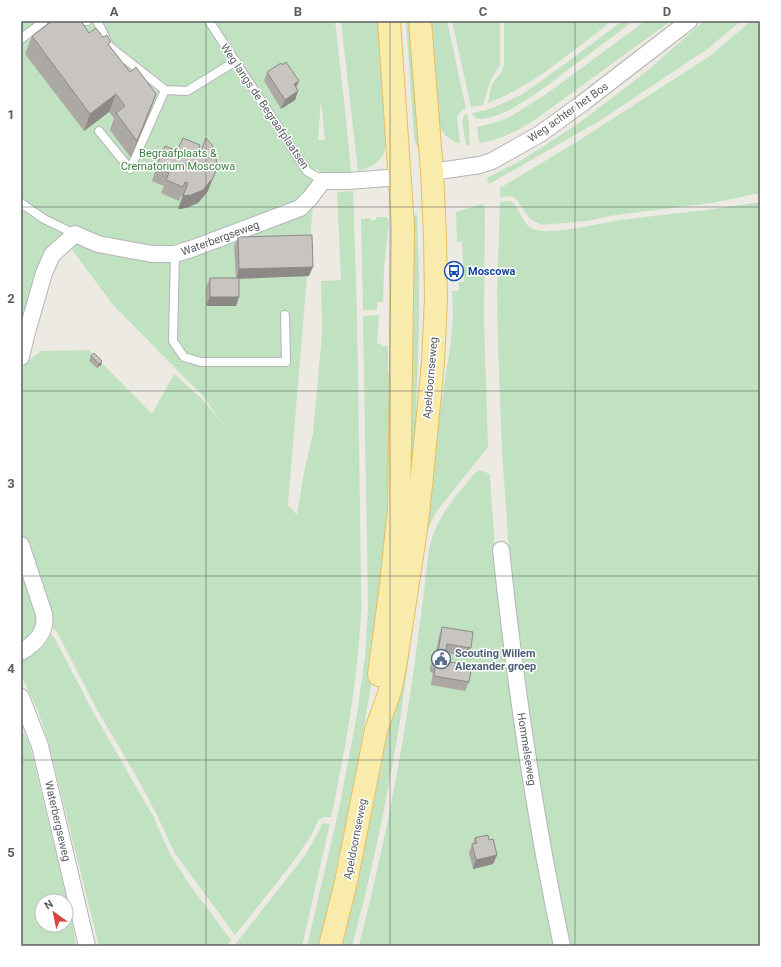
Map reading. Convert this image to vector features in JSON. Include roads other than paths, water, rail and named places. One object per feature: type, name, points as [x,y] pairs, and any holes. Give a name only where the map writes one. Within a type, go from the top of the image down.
[{"type":"main road","name":"Apeldoornseweg","points":[[376,730],[377,688],[390,593],[399,510],[403,228],[389,21]]},
{"type":"main road","name":"Apeldoornseweg","points":[[330,946],[346,882],[376,730],[390,691],[395,667],[415,538],[421,486],[433,362],[436,299],[432,172],[420,21]]},
{"type":"main road","points":[[400,177],[432,172]]},
{"type":"street","name":"Weg achter het Bos","points":[[432,172],[480,165],[492,161],[527,141],[584,102],[689,21]]},
{"type":"street","points":[[323,181],[352,181],[400,177]]},
{"type":"street","name":"Waterbergseweg","points":[[75,234],[98,244],[152,254],[175,254],[300,208],[323,181]]},
{"type":"street","points":[[21,357],[44,273],[49,261],[52,255],[75,234]]},
{"type":"street","points":[[21,545],[44,614],[45,625],[38,638],[21,652]]},
{"type":"street","name":"Hommelseweg","points":[[502,550],[513,656],[530,777],[545,863],[562,946]]},
{"type":"street","name":"Waterbergseweg","points":[[22,704],[40,746],[87,946]]},
{"type":"lane","points":[[21,39],[44,21]]},
{"type":"lane","points":[[78,21],[87,21]]},
{"type":"lane","points":[[96,21],[110,48],[165,90],[187,91],[236,61]]},
{"type":"lane","name":"Weg langs de Begraafplaatsen","points":[[209,21],[308,171],[323,181]]},
{"type":"lane","points":[[99,131],[130,169],[165,90]]},
{"type":"lane","points":[[21,203],[44,219],[75,234]]},
{"type":"lane","points":[[175,254],[173,341],[184,357],[200,362],[286,362],[285,315]]},
{"type":"place","name":"Moscowa","points":[[454,271]]},
{"type":"place","name":"Scouting Willem Alexander groep","points":[[441,659]]},
{"type":"park label","name":"Begraafplaats & Crematorium Moscowa","points":[[178,159]]}]
